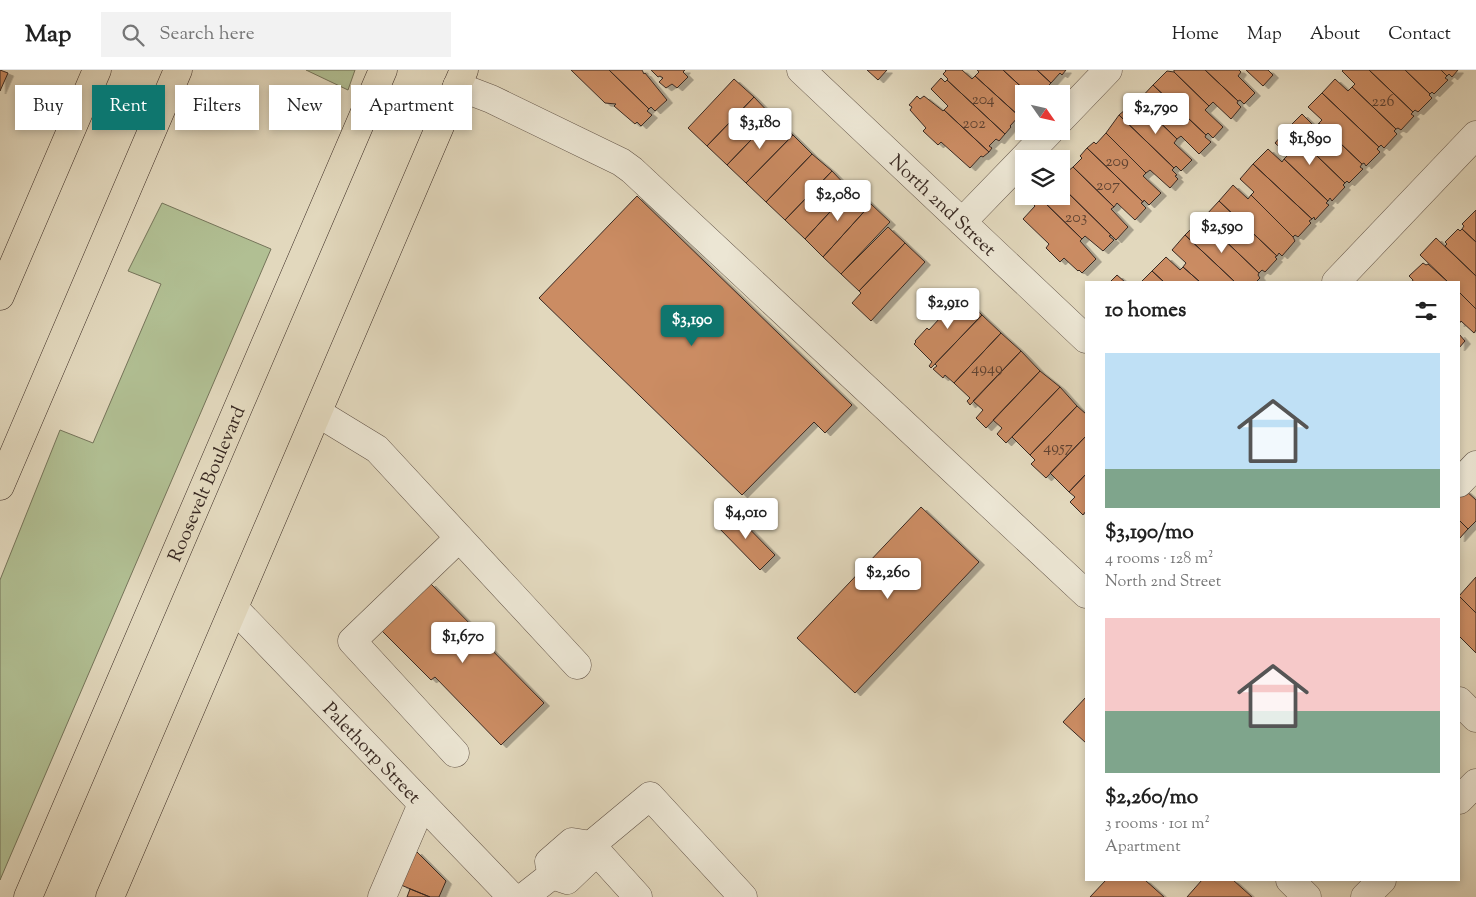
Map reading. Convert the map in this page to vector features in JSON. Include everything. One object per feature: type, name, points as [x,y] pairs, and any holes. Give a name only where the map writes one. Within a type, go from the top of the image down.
[{"type":"highway","points":[[3,281],[97,70]]},
{"type":"highway","points":[[0,486],[178,70]]},
{"type":"highway","name":"Roosevelt Boulevard","points":[[28,897],[383,70]]},
{"type":"highway","points":[[110,897],[396,232],[460,78]]},
{"type":"street","name":"North 2nd Street","points":[[801,70],[1085,338]]},
{"type":"street","points":[[1070,110],[1108,70]]},
{"type":"street","points":[[460,78],[508,108],[621,162],[632,170],[1085,593]]},
{"type":"street","points":[[1337,281],[1476,135]]},
{"type":"street","points":[[962,222],[1041,140]]},
{"type":"street","points":[[318,413],[377,449],[577,665]]},
{"type":"street","points":[[1460,482],[1476,465]]},
{"type":"street","points":[[456,753],[352,641],[459,538]]},
{"type":"street","name":"Palethorp Street","points":[[234,608],[512,897]]},
{"type":"street","points":[[1460,702],[1476,718]]},
{"type":"street","points":[[1460,799],[1476,783]]},
{"type":"street","points":[[524,897],[552,875],[567,880],[589,859],[591,846],[650,796],[743,897]]},
{"type":"street","points":[[382,897],[422,804]]},
{"type":"street","points":[[591,846],[638,897]]},
{"type":"street","points":[[1291,881],[1307,897]]},
{"type":"street","points":[[1366,897],[1381,881]]},
{"type":"green space","points":[[306,70],[355,70],[348,90],[341,85]]},
{"type":"green space","points":[[162,203],[271,249],[0,880],[0,580],[60,430],[93,443],[161,284],[128,271]]},
{"type":"building","points":[[0,70],[8,73],[0,91]]},
{"type":"building","points":[[571,70],[609,70],[649,109],[647,111],[652,115],[641,126],[637,122],[635,124],[614,106],[616,104],[605,103]]},
{"type":"building","points":[[609,70],[642,70],[667,100],[655,111],[651,107],[649,109]]},
{"type":"building","points":[[651,70],[685,70],[683,72],[688,77],[677,88],[672,84],[666,88],[659,82],[663,78],[658,77]]},
{"type":"building","points":[[867,70],[887,70],[878,80]]},
{"type":"building","points":[[962,70],[972,79],[975,76],[1015,112],[1015,120],[1005,134],[947,80],[943,74],[946,71]]},
{"type":"building","points":[[977,70],[1003,70],[1019,85],[1015,85],[1015,112],[975,76],[979,72]]},
{"type":"building","points":[[1003,70],[1037,70],[1051,83],[1049,85],[1019,85]]},
{"type":"building","points":[[1037,70],[1066,70],[1062,75],[1060,73],[1051,83]]},
{"type":"building","points":[[1174,70],[1205,70],[1238,101],[1237,103],[1241,107],[1231,119],[1213,102],[1209,106]]},
{"type":"building","points":[[1205,70],[1239,70],[1241,72],[1238,76],[1255,93],[1244,104],[1240,100],[1238,101]]},
{"type":"building","points":[[1246,70],[1268,70],[1273,75],[1263,86]]},
{"type":"building","points":[[1343,70],[1369,70],[1413,112],[1411,114],[1414,116],[1401,130],[1396,129],[1352,87],[1355,84]]},
{"type":"building","points":[[1369,70],[1405,70],[1432,98],[1418,112],[1415,110],[1413,112]]},
{"type":"building","points":[[1405,70],[1441,70],[1448,80],[1434,94],[1432,92],[1430,94]]},
{"type":"building","points":[[1441,70],[1458,70],[1452,77],[1449,74],[1447,76]]},
{"type":"building","points":[[1167,71],[1174,72],[1209,106],[1205,110],[1223,127],[1213,138],[1208,133],[1206,135],[1153,85]]},
{"type":"building","points":[[941,78],[945,82],[947,80],[1005,134],[999,141],[996,139],[989,146],[992,148],[989,152],[944,110],[948,106],[931,89]]},
{"type":"building","points":[[734,79],[754,97],[707,146],[688,128]]},
{"type":"building","points":[[1335,79],[1348,91],[1352,87],[1396,129],[1394,131],[1397,134],[1384,148],[1381,145],[1379,147],[1322,93]]},
{"type":"building","points":[[1153,85],[1211,142],[1199,154],[1181,136],[1177,139],[1138,101]]},
{"type":"building","points":[[1322,93],[1379,147],[1377,149],[1380,152],[1366,166],[1319,123],[1322,120],[1308,107]]},
{"type":"building","points":[[917,96],[920,99],[924,96],[944,110],[989,152],[983,157],[981,156],[970,168],[941,142],[938,145],[923,131],[926,128],[910,110],[912,107],[909,105]]},
{"type":"building","points":[[754,97],[773,117],[727,165],[707,146]]},
{"type":"building","points":[[1138,101],[1177,139],[1174,143],[1192,160],[1181,171],[1176,166],[1174,168],[1119,115],[1126,109],[1128,111]]},
{"type":"building","points":[[1302,114],[1315,127],[1319,123],[1362,164],[1360,167],[1363,169],[1349,183],[1347,181],[1345,183],[1288,128]]},
{"type":"building","points":[[1119,115],[1174,168],[1172,170],[1178,179],[1170,188],[1150,170],[1146,173],[1106,133]]},
{"type":"building","points":[[773,117],[793,135],[746,183],[727,165]]},
{"type":"building","points":[[1288,128],[1345,183],[1343,185],[1345,187],[1332,201],[1330,198],[1328,201],[1284,159],[1288,155],[1275,143]]},
{"type":"building","points":[[1106,133],[1146,173],[1143,176],[1161,193],[1149,205],[1144,200],[1143,202],[1087,148],[1094,142],[1096,144]]},
{"type":"building","points":[[793,135],[812,154],[766,202],[746,183]]},
{"type":"building","points":[[1087,148],[1143,202],[1141,203],[1146,208],[1135,220],[1117,203],[1114,207],[1073,167],[1082,158],[1080,156]]},
{"type":"building","points":[[1268,149],[1282,162],[1284,159],[1328,201],[1326,203],[1329,205],[1315,220],[1314,217],[1312,219],[1253,164]]},
{"type":"building","points":[[812,154],[832,171],[785,220],[766,202]]},
{"type":"building","points":[[1253,164],[1312,219],[1309,221],[1311,223],[1298,237],[1295,235],[1293,237],[1251,195],[1254,192],[1240,179]]},
{"type":"building","points":[[1073,167],[1114,207],[1111,209],[1128,227],[1116,240],[1070,195],[1070,170]]},
{"type":"building","points":[[832,171],[850,190],[805,239],[785,220]]},
{"type":"building","points":[[1233,185],[1248,199],[1251,195],[1293,237],[1295,241],[1282,256],[1279,253],[1277,256],[1219,201]]},
{"type":"building","points":[[853,187],[871,204],[823,257],[805,239]]},
{"type":"building","points":[[1070,195],[1114,240],[1103,251],[1085,236],[1082,239],[1047,205],[1070,205]]},
{"type":"building","points":[[637,196],[852,405],[825,433],[814,422],[742,495],[539,298]]},
{"type":"building","points":[[1219,201],[1277,256],[1275,257],[1277,259],[1265,272],[1262,270],[1259,273],[1216,232],[1220,228],[1206,215]]},
{"type":"building","points":[[871,204],[890,222],[841,274],[823,257]]},
{"type":"building","points":[[1047,205],[1082,239],[1080,241],[1096,259],[1082,273],[1064,258],[1060,262],[1046,248],[1049,244],[1023,219],[1035,206]]},
{"type":"building","points":[[1476,210],[1476,242],[1462,229],[1464,226],[1462,224]]},
{"type":"building","points":[[1200,220],[1214,234],[1216,232],[1259,273],[1260,278],[1257,281],[1234,281],[1185,235]]},
{"type":"building","points":[[888,227],[905,243],[859,291],[841,274]]},
{"type":"building","points":[[1458,229],[1460,231],[1462,229],[1476,242],[1476,276],[1445,246],[1447,244],[1445,242]]},
{"type":"building","points":[[1185,235],[1234,281],[1199,281],[1183,267],[1186,263],[1172,250]]},
{"type":"building","points":[[1436,238],[1476,276],[1476,309],[1460,293],[1460,281],[1447,281],[1420,255]]},
{"type":"building","points":[[905,243],[925,262],[871,321],[852,303],[861,293],[859,291]]},
{"type":"building","points":[[1166,257],[1180,270],[1183,267],[1199,281],[1163,281],[1152,271]]},
{"type":"building","points":[[1423,263],[1428,264],[1447,281],[1412,281],[1409,276]]},
{"type":"building","points":[[1152,271],[1163,281],[1142,281]]},
{"type":"building","points":[[1117,275],[1124,281],[1111,281]]},
{"type":"building","points":[[1460,293],[1476,309],[1476,330],[1474,333],[1461,321],[1460,322]]},
{"type":"building","points":[[961,295],[982,315],[931,368],[929,366],[932,362],[914,344],[915,341],[927,328],[929,330]]},
{"type":"building","points":[[982,315],[1001,333],[954,383],[945,375],[943,378],[933,369],[937,366],[935,364]]},
{"type":"building","points":[[1001,333],[1021,351],[970,405],[967,401],[970,398],[954,383]]},
{"type":"building","points":[[1460,335],[1465,341],[1460,347]]},
{"type":"building","points":[[1021,351],[1040,371],[986,428],[976,418],[983,410],[973,401]]},
{"type":"building","points":[[1040,371],[1060,387],[1006,443],[997,434],[1002,428],[993,420]]},
{"type":"building","points":[[1060,387],[1077,406],[1030,455],[1012,437]]},
{"type":"building","points":[[1077,406],[1085,413],[1085,437],[1046,478],[1031,464],[1035,460],[1030,455]]},
{"type":"building","points":[[1085,437],[1085,475],[1069,492],[1050,473]]},
{"type":"building","points":[[1085,475],[1085,512],[1083,515],[1070,502],[1075,497],[1069,492]]},
{"type":"building","points":[[1465,490],[1476,500],[1476,521],[1468,529],[1460,521],[1460,495]]},
{"type":"building","points":[[921,507],[979,562],[855,693],[797,638]]},
{"type":"building","points":[[731,510],[775,555],[760,570],[716,525]]},
{"type":"building","points":[[1460,521],[1468,529],[1460,538]]},
{"type":"building","points":[[1476,577],[1476,613],[1460,597]]},
{"type":"building","points":[[430,583],[479,633],[477,635],[544,703],[501,745],[435,677],[431,680],[382,631]]},
{"type":"building","points":[[1460,597],[1476,613],[1476,653],[1460,637]]},
{"type":"building","points":[[1085,698],[1085,742],[1063,722]]},
{"type":"building","points":[[416,851],[446,881],[439,897],[430,897],[401,885]]},
{"type":"building","points":[[1105,881],[1146,881],[1164,897],[1090,897]]},
{"type":"building","points":[[1201,881],[1234,881],[1252,897],[1187,897]]},
{"type":"building","points":[[410,889],[430,897],[407,897]]}]
